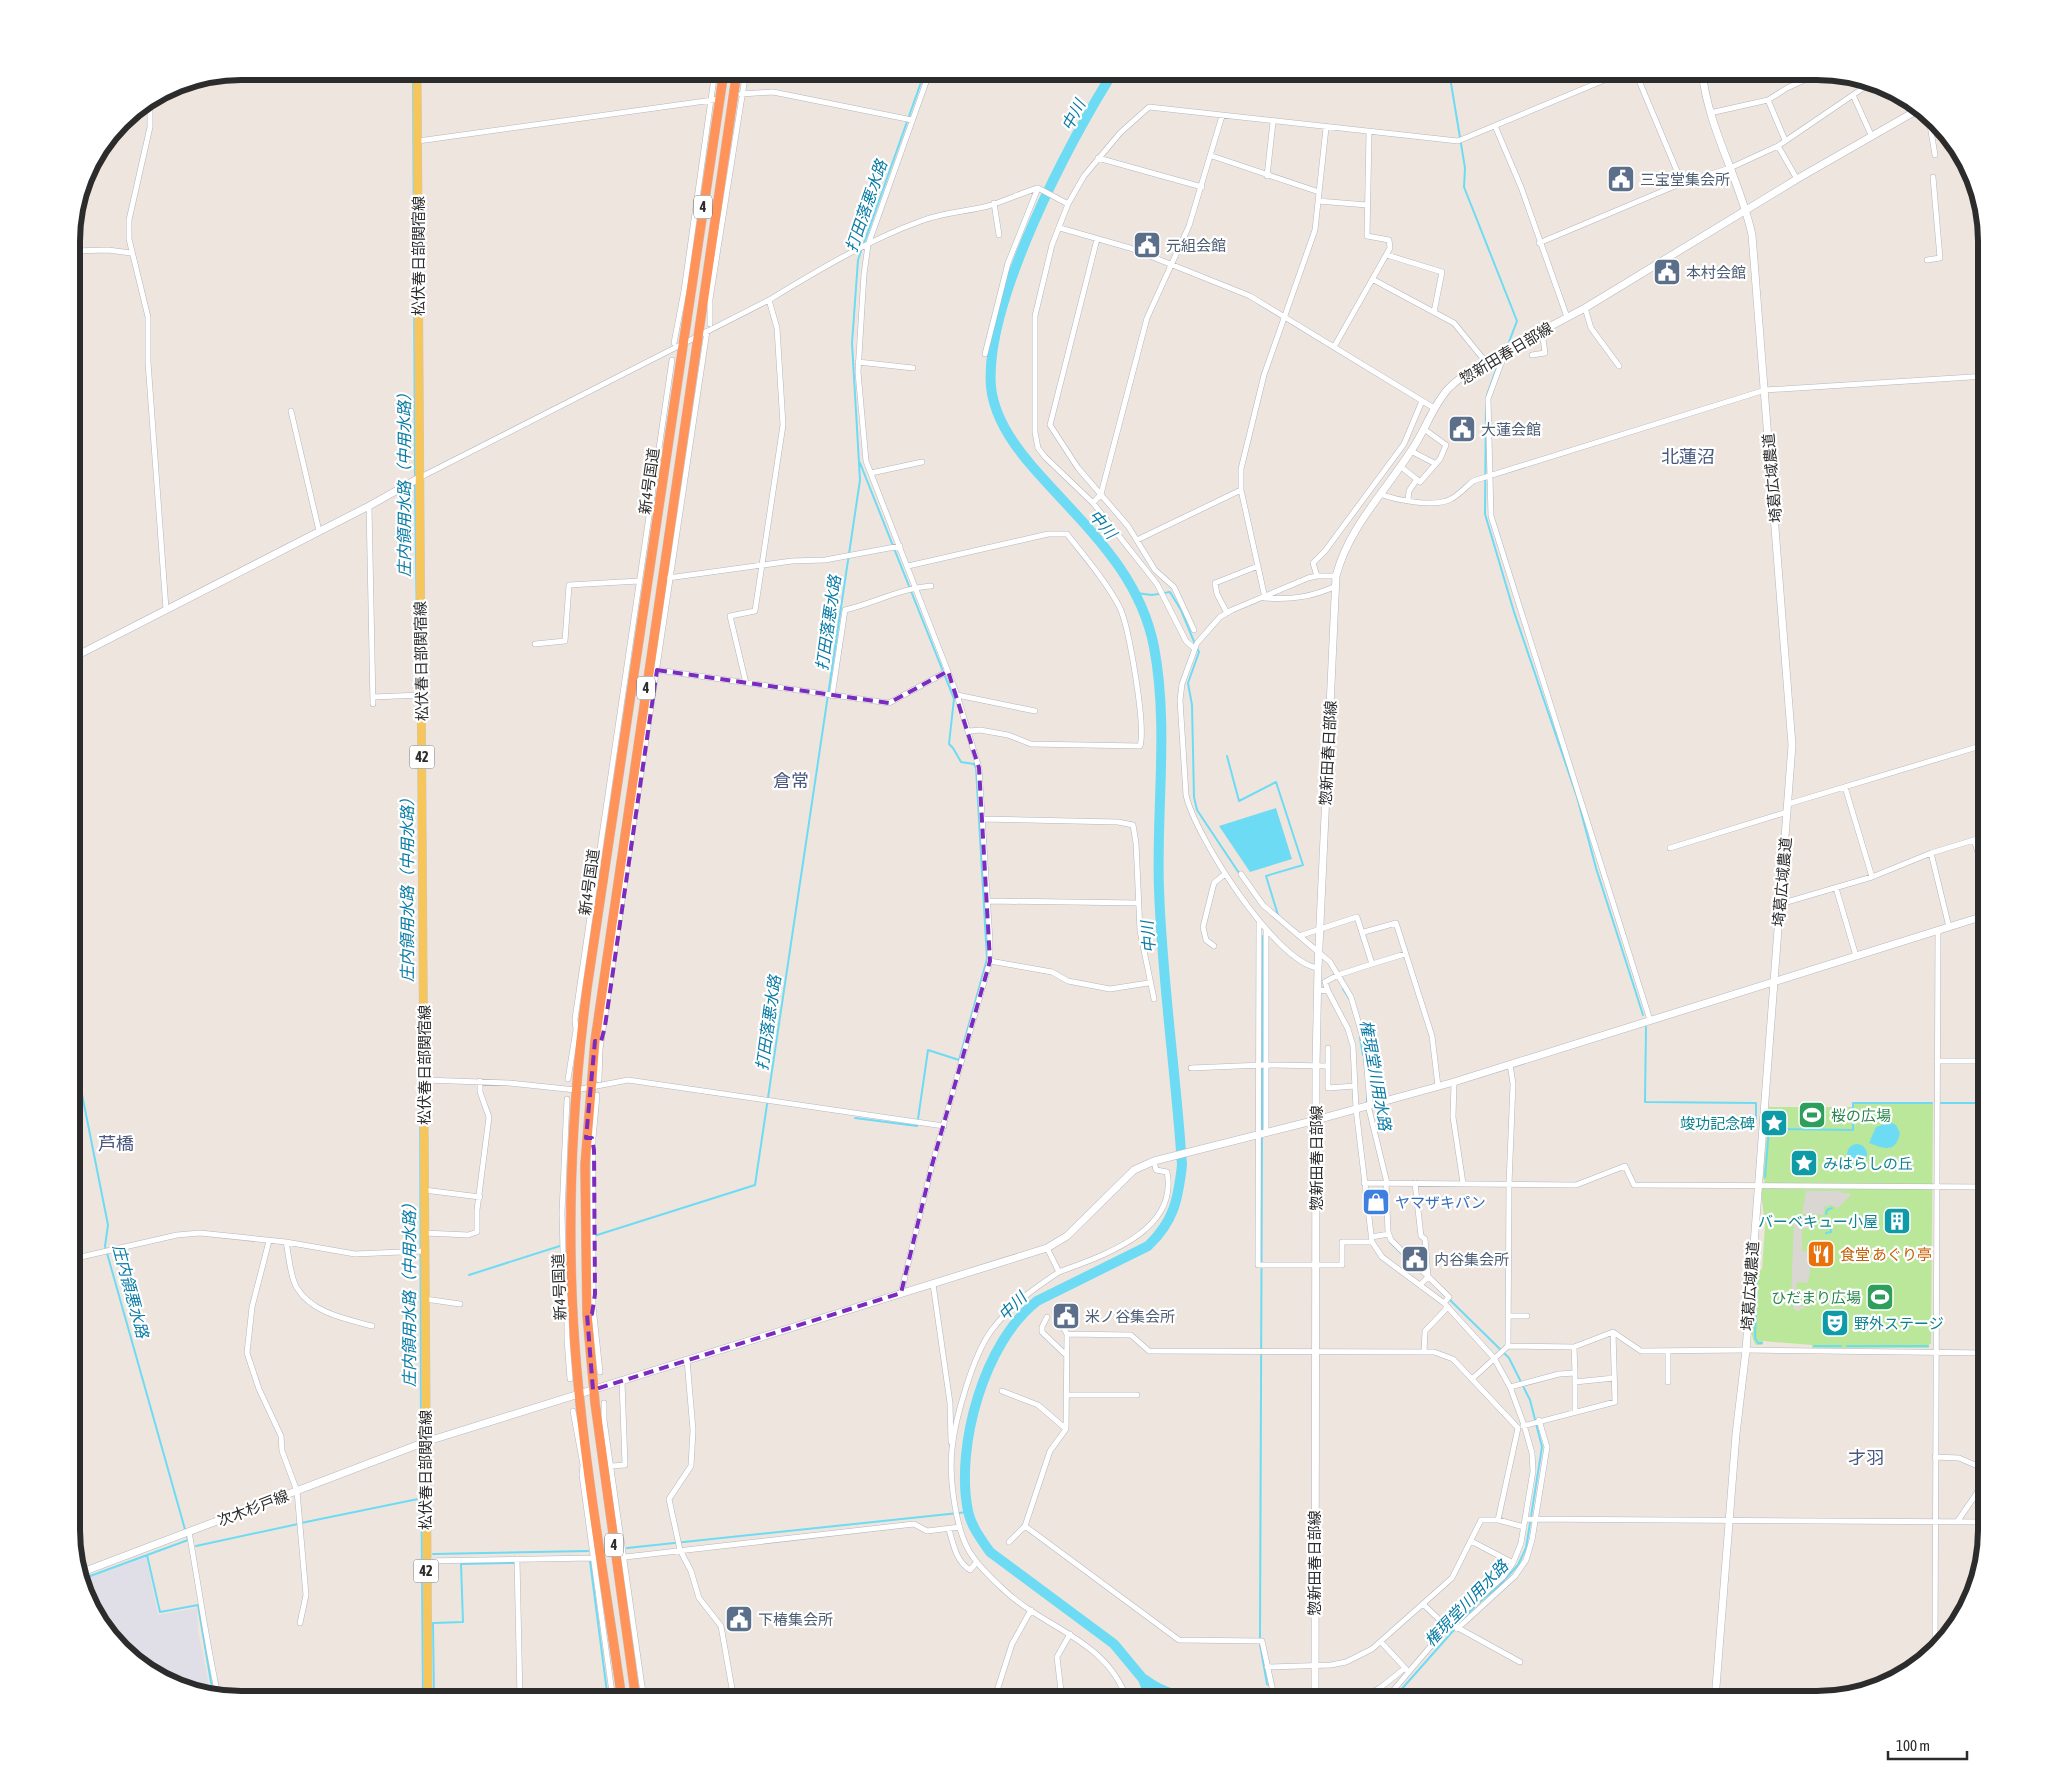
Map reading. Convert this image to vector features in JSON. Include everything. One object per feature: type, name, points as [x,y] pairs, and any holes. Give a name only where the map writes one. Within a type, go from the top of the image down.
[{"type":"highway","name":"新4号国道","points":[[621,1691],[585,1455],[580,1394],[570,1317],[569,1140],[576,1090],[578,1040],[715,100],[721,80]]},
{"type":"highway","name":"新4号国道","points":[[635,1691],[602,1429],[594,1390],[584,1214],[598,1042],[738,95],[737,80]]},
{"type":"main road","name":"松伏春日部関宿線","points":[[417,80],[428,1691]]},
{"type":"street","points":[[418,141],[715,100],[715,80]]},
{"type":"street","points":[[743,80],[738,95],[773,92],[912,120]]},
{"type":"street","points":[[901,1293],[944,1126],[990,961],[984,819],[979,768],[958,695],[866,461],[858,362],[864,274],[868,245],[927,80]]},
{"type":"street","points":[[1194,648],[1186,640],[1157,584],[1093,503],[1044,456],[1036,441],[1036,316],[1052,245],[1068,204],[1084,176],[1120,133],[1149,107],[1369,133],[1458,141],[1605,80]]},
{"type":"street","points":[[1639,80],[1682,183]]},
{"type":"street","name":"埼葛広域農道","points":[[1704,80],[1710,113],[1747,211],[1752,235],[1792,745],[1746,1350],[1736,1434],[1716,1691]]},
{"type":"street","points":[[1710,113],[1768,100],[1804,80]]},
{"type":"street","points":[[1539,242],[1682,183],[1730,168],[1778,146],[1864,87]]},
{"type":"street","points":[[1852,95],[1872,137]]},
{"type":"street","points":[[1768,100],[1785,140]]},
{"type":"street","points":[[150,109],[149,135],[129,220],[131,253],[148,317],[148,362],[166,609]]},
{"type":"street","name":"惣新田春日部線","points":[[1314,1691],[1313,1666],[1318,968],[1336,576],[1341,559],[1356,527],[1411,451],[1434,408],[1450,387],[1485,361],[1585,308],[1797,179],[1914,112]]},
{"type":"street","points":[[1093,503],[1101,494],[1147,318],[1190,226],[1212,156],[1222,116]]},
{"type":"street","points":[[1267,176],[1273,122]]},
{"type":"street","points":[[1495,126],[1520,187],[1568,317]]},
{"type":"street","points":[[1930,126],[1935,155]]},
{"type":"street","points":[[1265,598],[1241,490],[1243,458],[1264,375],[1315,230],[1326,128]]},
{"type":"street","points":[[1334,347],[1374,280],[1390,248],[1389,240],[1367,236],[1369,133]]},
{"type":"street","points":[[1778,146],[1797,179]]},
{"type":"street","points":[[1212,156],[1319,192]]},
{"type":"street","points":[[1098,158],[1202,187]]},
{"type":"street","points":[[1927,260],[1940,258],[1933,177]]},
{"type":"street","points":[[80,654],[369,506],[419,478],[679,343],[769,300],[811,274],[868,245],[945,212],[994,203],[1038,188],[1068,204]]},
{"type":"street","points":[[985,354],[1008,263],[1038,188]]},
{"type":"street","points":[[1318,201],[1367,205]]},
{"type":"street","points":[[994,203],[999,235]]},
{"type":"street","points":[[1060,228],[1173,264],[1250,296],[1434,408]]},
{"type":"street","points":[[1097,239],[1050,425],[1078,468],[1137,540],[1155,570],[1174,587],[1194,630]]},
{"type":"street","points":[[80,251],[108,250],[131,253]]},
{"type":"street","points":[[1387,255],[1442,272],[1434,312]]},
{"type":"street","points":[[1374,280],[1454,323],[1485,361]]},
{"type":"street","points":[[709,290],[710,324]]},
{"type":"street","points":[[746,683],[730,616],[756,611],[783,425],[777,328],[769,300]]},
{"type":"street","points":[[1585,308],[1590,328],[1619,366]]},
{"type":"street","points":[[1532,355],[1545,353],[1542,331]]},
{"type":"street","points":[[1504,351],[1488,399],[1491,516],[1650,1020]]},
{"type":"street","points":[[568,1079],[578,1040],[576,1010],[656,461],[672,393],[672,360]]},
{"type":"street","points":[[858,362],[912,368]]},
{"type":"street","points":[[1380,494],[1394,499],[1443,502],[1451,499],[1473,482],[1481,479],[1765,390],[1978,377]]},
{"type":"street","points":[[1317,576],[1313,563],[1325,551],[1393,461],[1404,444],[1422,401]]},
{"type":"street","points":[[292,411],[320,531]]},
{"type":"street","points":[[1400,466],[1420,482],[1436,464],[1446,445],[1424,429]]},
{"type":"street","points":[[1411,451],[1436,464]]},
{"type":"street","points":[[872,473],[922,462]]},
{"type":"street","points":[[1408,500],[1409,491],[1417,479]]},
{"type":"street","points":[[1137,540],[1241,490]]},
{"type":"street","points":[[369,506],[373,704]]},
{"type":"street","points":[[908,566],[1048,534],[1067,534],[1101,578],[1120,607],[1125,624],[1139,707],[1142,741],[1140,746],[1031,744],[1008,735],[980,730],[969,731]]},
{"type":"street","points":[[599,1080],[598,1042],[657,670],[667,578],[763,565],[824,560],[900,546]]},
{"type":"street","points":[[1228,613],[1217,594],[1215,583],[1258,566]]},
{"type":"street","points":[[1318,968],[1307,967],[1259,924],[1225,874],[1189,809],[1186,795],[1180,700],[1182,684],[1194,648],[1206,630],[1228,613],[1317,576],[1336,576]]},
{"type":"street","points":[[535,644],[565,641],[569,585],[639,581]]},
{"type":"street","points":[[832,696],[845,610],[867,605],[916,587],[931,586]]},
{"type":"street","points":[[1265,598],[1292,599],[1321,592],[1336,586]]},
{"type":"street","points":[[657,670],[889,703],[948,671]]},
{"type":"street","points":[[373,697],[421,695]]},
{"type":"street","points":[[958,695],[1035,711]]},
{"type":"street","points":[[1670,848],[1845,788],[1978,747]]},
{"type":"street","points":[[1845,788],[1872,877]]},
{"type":"street","points":[[984,819],[1118,822],[1133,825],[1140,930],[1154,999]]},
{"type":"street","points":[[1780,904],[1872,877],[1931,852],[1978,839]]},
{"type":"street","points":[[1974,840],[1978,852]]},
{"type":"street","points":[[1931,852],[1950,927]]},
{"type":"street","points":[[1214,946],[1206,940],[1203,927],[1214,883],[1225,874]]},
{"type":"street","points":[[1241,874],[1263,905],[1330,962],[1336,976],[1351,997],[1358,1016],[1368,1068],[1367,1106],[1387,1183],[1389,1234],[1394,1245],[1449,1297],[1446,1305],[1424,1331],[1424,1352]]},
{"type":"street","points":[[1836,888],[1856,956]]},
{"type":"street","points":[[988,900],[1139,903]]},
{"type":"street","points":[[1299,936],[1357,917],[1364,932],[1372,964]]},
{"type":"street","name":"次木杉戸線","points":[[85,1571],[425,1442],[1047,1248],[1067,1236],[1118,1183],[1134,1170],[1155,1161],[1454,1082],[1978,918]]},
{"type":"street","points":[[1364,932],[1396,922],[1432,1036],[1438,1086]]},
{"type":"street","points":[[1259,924],[1258,1065],[1262,1134]]},
{"type":"street","points":[[1266,929],[1266,1065],[1258,1265],[1342,1265],[1342,1242],[1371,1240],[1389,1234]]},
{"type":"street","points":[[1935,1639],[1938,931]]},
{"type":"street","points":[[1392,1691],[1407,1670],[1449,1626],[1503,1577],[1513,1563],[1517,1556],[1526,1519],[1533,1471],[1532,1454],[1524,1425],[1510,1387],[1494,1358],[1446,1305],[1421,1284],[1382,1257],[1371,1240],[1356,1109],[1355,1061],[1348,1029],[1325,982],[1336,976],[1405,954]]},
{"type":"street","points":[[990,961],[1052,972],[1068,981],[1110,989],[1148,983]]},
{"type":"street","points":[[1318,990],[1328,991]]},
{"type":"street","points":[[1328,1048],[1328,1088],[1355,1086]]},
{"type":"street","points":[[1937,1061],[1978,1061]]},
{"type":"street","points":[[1508,1346],[1509,1184],[1513,1084],[1510,1064]]},
{"type":"street","points":[[1191,1068],[1258,1065],[1328,1066]]},
{"type":"street","points":[[425,1080],[480,1081],[593,1092],[628,1080],[944,1126]]},
{"type":"street","points":[[425,1233],[468,1234],[478,1232],[477,1210],[489,1117],[480,1092],[480,1081]]},
{"type":"street","points":[[1454,1082],[1453,1117],[1462,1183]]},
{"type":"street","points":[[567,1099],[569,1140]]},
{"type":"street","points":[[952,1450],[969,1382],[990,1334],[1017,1301],[1059,1272],[1115,1251],[1130,1241],[1161,1212],[1167,1199],[1168,1178],[1167,1172],[1156,1170],[1155,1161]]},
{"type":"street","points":[[1364,1183],[1576,1185],[1625,1166],[1634,1185],[1978,1188]]},
{"type":"street","points":[[1415,1184],[1420,1236],[1425,1239],[1428,1278]]},
{"type":"street","points":[[424,1190],[480,1197]]},
{"type":"street","points":[[80,1257],[177,1235],[200,1233],[286,1242],[355,1254],[425,1251]]},
{"type":"street","points":[[269,1240],[252,1307],[246,1353],[259,1389],[280,1436],[282,1451],[297,1491],[306,1596],[300,1623]]},
{"type":"street","points":[[286,1242],[296,1287],[313,1304],[320,1309],[372,1326]]},
{"type":"street","points":[[1047,1248],[1059,1272]]},
{"type":"street","points":[[1421,1284],[1428,1278]]},
{"type":"street","points":[[933,1284],[950,1403],[954,1490],[960,1527],[969,1550],[1003,1590],[1070,1634],[1099,1657],[1113,1671],[1123,1691]]},
{"type":"street","points":[[425,1299],[460,1304]]},
{"type":"street","points":[[1009,1542],[1025,1526],[1050,1451],[1066,1430],[1067,1334],[1055,1313]]},
{"type":"street","points":[[590,1314],[600,1372]]},
{"type":"street","points":[[1508,1316],[1527,1316]]},
{"type":"street","points":[[570,1317],[567,1340],[570,1379]]},
{"type":"street","points":[[1047,1317],[1042,1327],[1042,1332],[1066,1355]]},
{"type":"street","points":[[1613,1332],[1641,1352],[1746,1350],[1978,1353]]},
{"type":"street","points":[[1472,1379],[1508,1346],[1574,1347],[1613,1332]]},
{"type":"street","points":[[1518,1428],[1539,1420],[1615,1402],[1613,1332]]},
{"type":"street","points":[[1067,1334],[1131,1335],[1149,1351],[1434,1352],[1453,1359],[1518,1428]]},
{"type":"street","points":[[1574,1347],[1575,1412]]},
{"type":"street","points":[[1668,1352],[1668,1382]]},
{"type":"street","points":[[687,1360],[693,1430],[691,1466],[670,1500],[680,1550],[691,1571],[699,1598],[720,1626],[732,1691]]},
{"type":"street","points":[[1510,1387],[1559,1374],[1575,1373]]},
{"type":"street","points":[[1575,1382],[1614,1378]]},
{"type":"street","points":[[612,1466],[625,1465],[622,1381]]},
{"type":"street","points":[[1002,1390],[1038,1405],[1066,1430]]},
{"type":"street","points":[[1066,1395],[1137,1395]]},
{"type":"street","points":[[604,1403],[602,1429],[612,1466],[643,1691]]},
{"type":"street","points":[[573,1411],[585,1455],[594,1558],[612,1691]]},
{"type":"street","points":[[1457,1629],[1515,1576],[1526,1560],[1536,1519],[1546,1447],[1539,1420]]},
{"type":"street","points":[[1498,1520],[1518,1428]]},
{"type":"street","points":[[1936,1457],[1959,1458],[1978,1467]]},
{"type":"street","points":[[1957,1522],[1978,1492]]},
{"type":"street","points":[[1526,1519],[1978,1522]]},
{"type":"street","points":[[1267,1667],[1313,1666],[1346,1662],[1381,1642],[1452,1578],[1481,1520],[1498,1520],[1524,1527]]},
{"type":"street","points":[[625,1557],[914,1524],[926,1531],[960,1527]]},
{"type":"street","points":[[1025,1526],[1179,1640],[1262,1641],[1273,1691]]},
{"type":"street","points":[[949,1528],[954,1546],[964,1566],[970,1570],[978,1562]]},
{"type":"street","points":[[189,1532],[202,1600],[204,1632],[217,1689]]},
{"type":"street","points":[[1471,1541],[1513,1563]]},
{"type":"street","points":[[1517,1556],[1526,1560]]},
{"type":"street","points":[[426,1562],[594,1558]]},
{"type":"street","points":[[518,1559],[520,1691]]},
{"type":"street","points":[[1423,1604],[1449,1626],[1520,1662]]},
{"type":"street","points":[[997,1691],[1012,1644],[1031,1610]]},
{"type":"street","points":[[1061,1691],[1057,1657],[1070,1634]]},
{"type":"street","points":[[1381,1642],[1407,1670]]},
{"type":"street","points":[[1374,1691],[1407,1670]]},
{"type":"highlighted area","points":[[657,670],[889,703],[948,671],[979,768],[990,961],[932,1165],[901,1293],[593,1390],[587,1314],[592,1314],[595,1294],[594,1150],[592,1138],[586,1138],[595,1041],[601,1042],[605,1026]]},
{"type":"shaded area","points":[[1806,1191],[1841,1191],[1842,1193],[1850,1193],[1850,1196],[1838,1208],[1831,1205],[1824,1207],[1824,1215],[1802,1214]]},
{"type":"shaded area","points":[[1794,1220],[1814,1221],[1813,1229],[1802,1228],[1802,1251],[1813,1252],[1808,1283],[1797,1282],[1795,1305],[1804,1306],[1804,1309],[1800,1309],[1800,1311],[1794,1310],[1791,1296]]},
{"type":"shaded area","points":[[146,1556],[158,1615],[197,1608],[198,1632],[210,1688],[199,1686],[170,1674],[143,1658],[127,1644],[113,1628],[102,1610],[87,1578]]},
{"type":"green space","points":[[1854,1104],[1933,1104],[1931,1344],[1929,1344],[1929,1348],[1812,1348],[1812,1345],[1763,1341],[1762,1345],[1756,1345],[1751,1330],[1751,1310],[1755,1273],[1762,1269],[1765,1225],[1761,1192],[1765,1181],[1763,1179],[1769,1107],[1854,1107]]},
{"type":"water","points":[[1276,808],[1292,859],[1250,872],[1219,826]]},
{"type":"water","points":[[1890,1122],[1896,1125],[1900,1133],[1896,1144],[1889,1148],[1884,1148],[1869,1143],[1876,1127]]},
{"type":"water","points":[[1853,1144],[1861,1144],[1867,1150],[1867,1158],[1861,1164],[1853,1164],[1847,1158],[1847,1150]]},
{"type":"waterway","name":"庄内領用水路（中用水路）","points":[[413,80],[415,479]]},
{"type":"waterway","name":"打田落悪水路","points":[[864,243],[922,80]]},
{"type":"waterway","name":"中川","points":[[1109,80],[1053,180],[1015,269],[1001,312],[992,352],[991,387],[1000,419],[1017,448],[1105,548],[1121,570],[1135,594],[1146,619],[1154,647],[1161,707],[1159,889],[1166,992],[1182,1165],[1179,1189],[1169,1219],[1164,1228],[1148,1246],[1037,1301],[1018,1319],[1002,1342],[988,1369],[970,1427],[965,1485],[971,1522],[990,1552],[1114,1644],[1143,1679],[1148,1691]]},
{"type":"waterway","points":[[1450,80],[1465,168],[1464,187],[1517,321],[1507,347]]},
{"type":"waterway","name":"打田落悪水路","points":[[594,1236],[755,1185],[860,480],[852,343],[858,260],[862,248]]},
{"type":"waterway","points":[[1487,395],[1497,367]]},
{"type":"waterway","points":[[1486,404],[1485,514],[1514,612],[1577,797],[1596,868],[1643,1015]]},
{"type":"waterway","points":[[855,1118],[917,1126],[928,1050],[959,1060],[987,959],[976,768],[974,764],[961,762],[949,744],[954,699],[860,463]]},
{"type":"waterway","name":"庄内領用水路（中用水路）","points":[[415,484],[418,709]]},
{"type":"waterway","name":"権現堂川用水路","points":[[1136,593],[1152,595],[1170,592],[1181,610],[1195,644]]},
{"type":"waterway","name":"権現堂川用水路","points":[[1197,648],[1199,652],[1188,683],[1192,705],[1194,797],[1197,810],[1239,873]]},
{"type":"waterway","points":[[1227,756],[1239,801],[1276,782],[1303,865],[1266,876],[1278,915]]},
{"type":"waterway","points":[[1262,936],[1262,1131]]},
{"type":"waterway","name":"権現堂川用水路","points":[[1343,989],[1350,1000]]},
{"type":"waterway","points":[[1646,1027],[1645,1102],[1756,1103],[1756,1119]]},
{"type":"waterway","name":"権現堂川用水路","points":[[1360,1038],[1363,1055]]},
{"type":"waterway","name":"庄内領用水路（中用水路）","points":[[420,1054],[421,1441]]},
{"type":"waterway","name":"庄内領悪水路","points":[[80,1084],[108,1225],[105,1246],[188,1540],[87,1577]]},
{"type":"waterway","name":"権現堂川用水路","points":[[1367,1095],[1367,1105]]},
{"type":"waterway","points":[[1768,1129],[1853,1130],[1853,1103],[1932,1103]]},
{"type":"waterway","points":[[1941,1103],[1978,1103]]},
{"type":"waterway","points":[[1765,1177],[1769,1129]]},
{"type":"waterway","points":[[1260,1639],[1262,1136]]},
{"type":"waterway","points":[[1826,1214],[1827,1210],[1832,1208]]},
{"type":"waterway","points":[[1825,1218],[1831,1230],[1831,1232],[1826,1233]]},
{"type":"waterway","name":"権現堂川用水路","points":[[1390,1242],[1418,1270]]},
{"type":"waterway","points":[[469,1275],[563,1245]]},
{"type":"waterway","points":[[1757,1274],[1755,1338],[1758,1343],[1762,1343]]},
{"type":"waterway","name":"権現堂川用水路","points":[[1400,1691],[1476,1605],[1499,1586],[1518,1565],[1526,1548],[1542,1447],[1530,1400],[1509,1358],[1449,1299]]},
{"type":"waterway","points":[[1814,1346],[1841,1346]]},
{"type":"waterway","points":[[1847,1346],[1928,1346]]},
{"type":"waterway","name":"庄内領用水路（中用水路）","points":[[421,1446],[423,1691]]},
{"type":"waterway","points":[[301,1523],[418,1499]]},
{"type":"waterway","points":[[627,1548],[968,1512]]},
{"type":"waterway","points":[[196,1546],[298,1524]]},
{"type":"waterway","points":[[433,1554],[588,1551]]},
{"type":"waterway","points":[[147,1555],[160,1612],[198,1605],[212,1688]]},
{"type":"waterway","points":[[590,1561],[607,1691]]},
{"type":"waterway","points":[[434,1691],[433,1623],[463,1622],[461,1564],[514,1563]]},
{"type":"waterway","points":[[1260,1644],[1267,1684],[1271,1686]]},
{"type":"waterway","points":[[1144,1679],[1166,1691]]},
{"type":"place","name":"三宝堂集会所","points":[[1621,179]]},
{"type":"place","name":"元組会館","points":[[1147,245]]},
{"type":"place","name":"本村会館","points":[[1667,272]]},
{"type":"place","name":"大蓮会館","points":[[1462,429]]},
{"type":"place","name":"桜の広場","points":[[1812,1115]]},
{"type":"place","name":"竣功記念碑","points":[[1774,1123]]},
{"type":"place","name":"みはらしの丘","points":[[1804,1163]]},
{"type":"place","name":"ヤマザキパン","points":[[1376,1202]]},
{"type":"place","name":"バーベキュー小屋","points":[[1897,1221]]},
{"type":"place","name":"食堂 あぐり亭","points":[[1821,1254]]},
{"type":"place","name":"内谷集会所","points":[[1415,1259]]},
{"type":"place","name":"ひだまり広場","points":[[1880,1297]]},
{"type":"place","name":"米ノ谷集会所","points":[[1066,1316]]},
{"type":"place","name":"野外ステージ","points":[[1835,1323]]},
{"type":"place","name":"下椿集会所","points":[[739,1619]]},
{"type":"district","name":"北蓮沼","points":[[1688,456]]},
{"type":"district","name":"倉常","points":[[791,780]]},
{"type":"district","name":"芦橋","points":[[116,1143]]},
{"type":"district","name":"才羽","points":[[1866,1457]]}]
